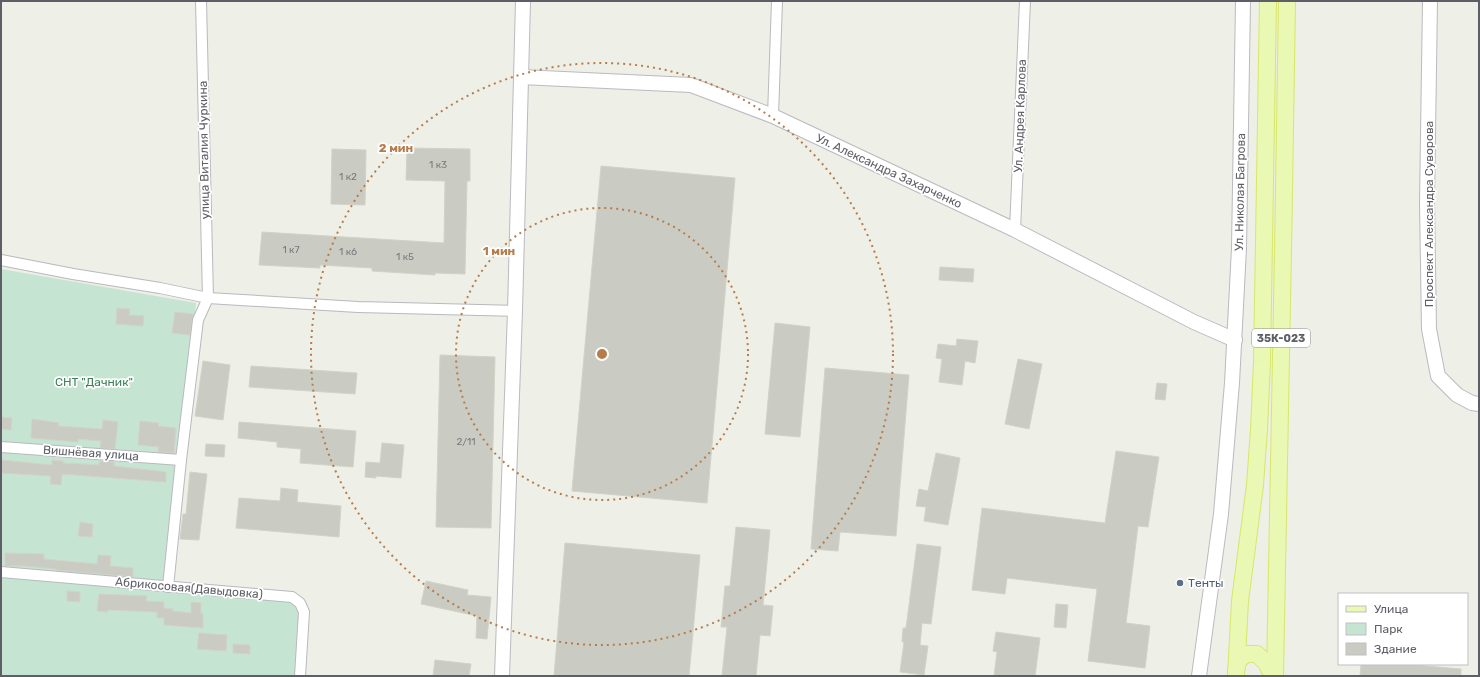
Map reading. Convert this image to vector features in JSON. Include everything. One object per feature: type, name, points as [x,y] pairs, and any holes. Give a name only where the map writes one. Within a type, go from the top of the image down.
[{"type":"main road","name":"35К-023","points":[[1235,674],[1240,601],[1255,484],[1259,430],[1262,362],[1268,1]]},
{"type":"main road","name":"35К-023","points":[[1274,676],[1279,526],[1280,354],[1287,1]]},
{"type":"main road","points":[[1235,674],[1239,659],[1247,654],[1257,654],[1266,663],[1274,676]]},
{"type":"street","name":"улица Виталия Чуркина","points":[[200,1],[208,298]]},
{"type":"street","points":[[502,676],[515,311],[523,1]]},
{"type":"street","points":[[773,116],[777,1]]},
{"type":"street","name":"Ул. Андрея Карлова","points":[[1015,230],[1025,1]]},
{"type":"street","name":"Ул. Николая Багрова","points":[[1199,676],[1221,514],[1235,340],[1239,248],[1243,1]]},
{"type":"street","name":"Проспект Александра Суворова","points":[[1430,1],[1427,202],[1429,329],[1438,376],[1457,395],[1472,403],[1479,404]]},
{"type":"street","name":"Ул. Александра Захарченко","points":[[522,77],[692,85],[773,116],[1015,230],[1188,319],[1235,340]]},
{"type":"street","points":[[1,260],[208,298],[358,307],[515,311]]},
{"type":"street","points":[[168,587],[181,460],[198,320],[208,298]]},
{"type":"street","name":"Вишнёвая улица","points":[[1,447],[181,460]]},
{"type":"street","name":"Абрикосовая(Давыдовка)","points":[[1,572],[292,597],[297,599],[303,607],[304,612],[300,676]]},
{"type":"green space","name":"СНТ \"Дачник\"","points":[[1,269],[196,303],[166,591],[286,600],[290,602],[296,608],[299,619],[296,676],[1,676]]},
{"type":"building","points":[[407,148],[470,149],[470,181],[467,181],[465,274],[435,273],[435,275],[372,271],[372,268],[320,265],[320,268],[259,265],[262,232],[444,243],[445,181],[406,180]]},
{"type":"building","points":[[332,149],[366,150],[365,205],[331,204]]},
{"type":"building","points":[[601,166],[735,178],[707,503],[572,491]]},
{"type":"building","points":[[940,267],[974,269],[973,282],[939,280]]},
{"type":"building","points":[[117,308],[130,309],[129,315],[144,316],[143,326],[116,324]]},
{"type":"building","points":[[175,312],[193,314],[190,335],[172,333]]},
{"type":"building","points":[[775,323],[810,327],[800,437],[765,434]]},
{"type":"building","points":[[957,339],[978,341],[975,363],[965,361],[962,385],[939,382],[942,359],[936,358],[938,344],[956,346]]},
{"type":"building","points":[[440,355],[495,357],[491,528],[436,527]]},
{"type":"building","points":[[1018,359],[1042,364],[1029,429],[1005,424]]},
{"type":"building","points":[[203,361],[230,365],[223,420],[195,416]]},
{"type":"building","points":[[251,366],[357,373],[355,394],[249,387]]},
{"type":"building","points":[[825,368],[909,375],[896,536],[840,532],[838,551],[811,549]]},
{"type":"building","points":[[1157,383],[1167,384],[1165,400],[1155,399]]},
{"type":"building","points":[[1,417],[12,418],[11,430],[1,429]]},
{"type":"building","points":[[32,419],[59,423],[58,426],[102,429],[103,420],[118,422],[115,449],[100,448],[101,441],[78,439],[78,442],[31,438]]},
{"type":"building","points":[[140,421],[159,423],[158,426],[176,428],[174,453],[158,452],[159,447],[138,445]]},
{"type":"building","points":[[239,422],[356,431],[353,467],[300,463],[301,449],[277,447],[277,442],[238,438]]},
{"type":"building","points":[[382,443],[404,445],[401,478],[376,476],[376,478],[365,477],[366,462],[380,463]]},
{"type":"building","points":[[206,444],[225,445],[224,457],[205,456]]},
{"type":"building","points":[[1116,451],[1159,457],[1148,527],[1138,526],[1126,623],[1150,626],[1145,668],[1088,661],[1097,589],[1007,578],[1005,594],[972,590],[982,508],[1105,523]]},
{"type":"building","points":[[936,453],[960,458],[948,525],[924,521],[926,507],[916,506],[919,489],[928,491]]},
{"type":"building","points":[[1,460],[52,465],[52,460],[63,461],[63,463],[99,465],[99,461],[114,462],[114,466],[166,472],[166,482],[62,474],[61,485],[50,484],[51,476],[1,473]]},
{"type":"building","points":[[190,472],[207,474],[199,540],[180,539],[183,514],[186,514]]},
{"type":"building","points":[[281,488],[298,490],[297,502],[341,506],[339,537],[236,528],[239,498],[280,501]]},
{"type":"building","points":[[80,522],[93,524],[92,537],[78,536]]},
{"type":"building","points":[[736,527],[770,530],[763,605],[773,606],[770,636],[760,635],[756,676],[722,676],[727,627],[721,627],[725,586],[730,586]]},
{"type":"building","points":[[565,543],[700,555],[689,676],[554,676]]},
{"type":"building","points":[[917,544],[941,547],[931,624],[922,623],[920,645],[928,646],[924,675],[900,672],[904,642],[902,642],[903,628],[906,628]]},
{"type":"building","points":[[5,553],[44,554],[44,559],[97,564],[98,555],[111,556],[110,566],[133,568],[133,577],[24,566],[5,566]]},
{"type":"building","points":[[426,581],[468,590],[467,595],[491,597],[487,639],[476,638],[477,616],[421,604]]},
{"type":"building","points":[[67,591],[80,592],[80,602],[67,601]]},
{"type":"building","points":[[99,594],[147,596],[146,601],[164,602],[164,608],[173,609],[172,611],[191,613],[191,602],[201,603],[203,628],[164,625],[164,618],[157,618],[157,612],[97,611]]},
{"type":"building","points":[[1056,604],[1068,605],[1066,628],[1054,627]]},
{"type":"building","points":[[996,632],[1040,638],[1035,676],[994,676],[997,652],[993,651]]},
{"type":"building","points":[[199,633],[227,635],[226,651],[197,649]]},
{"type":"building","points":[[233,644],[250,645],[250,654],[233,653]]},
{"type":"building","points":[[435,660],[471,664],[469,676],[433,676]]},
{"type":"building","points":[[1361,665],[1415,665],[1461,669],[1461,676],[1360,676]]},
{"type":"place","name":"Тенты","points":[[1180,583]]}]
